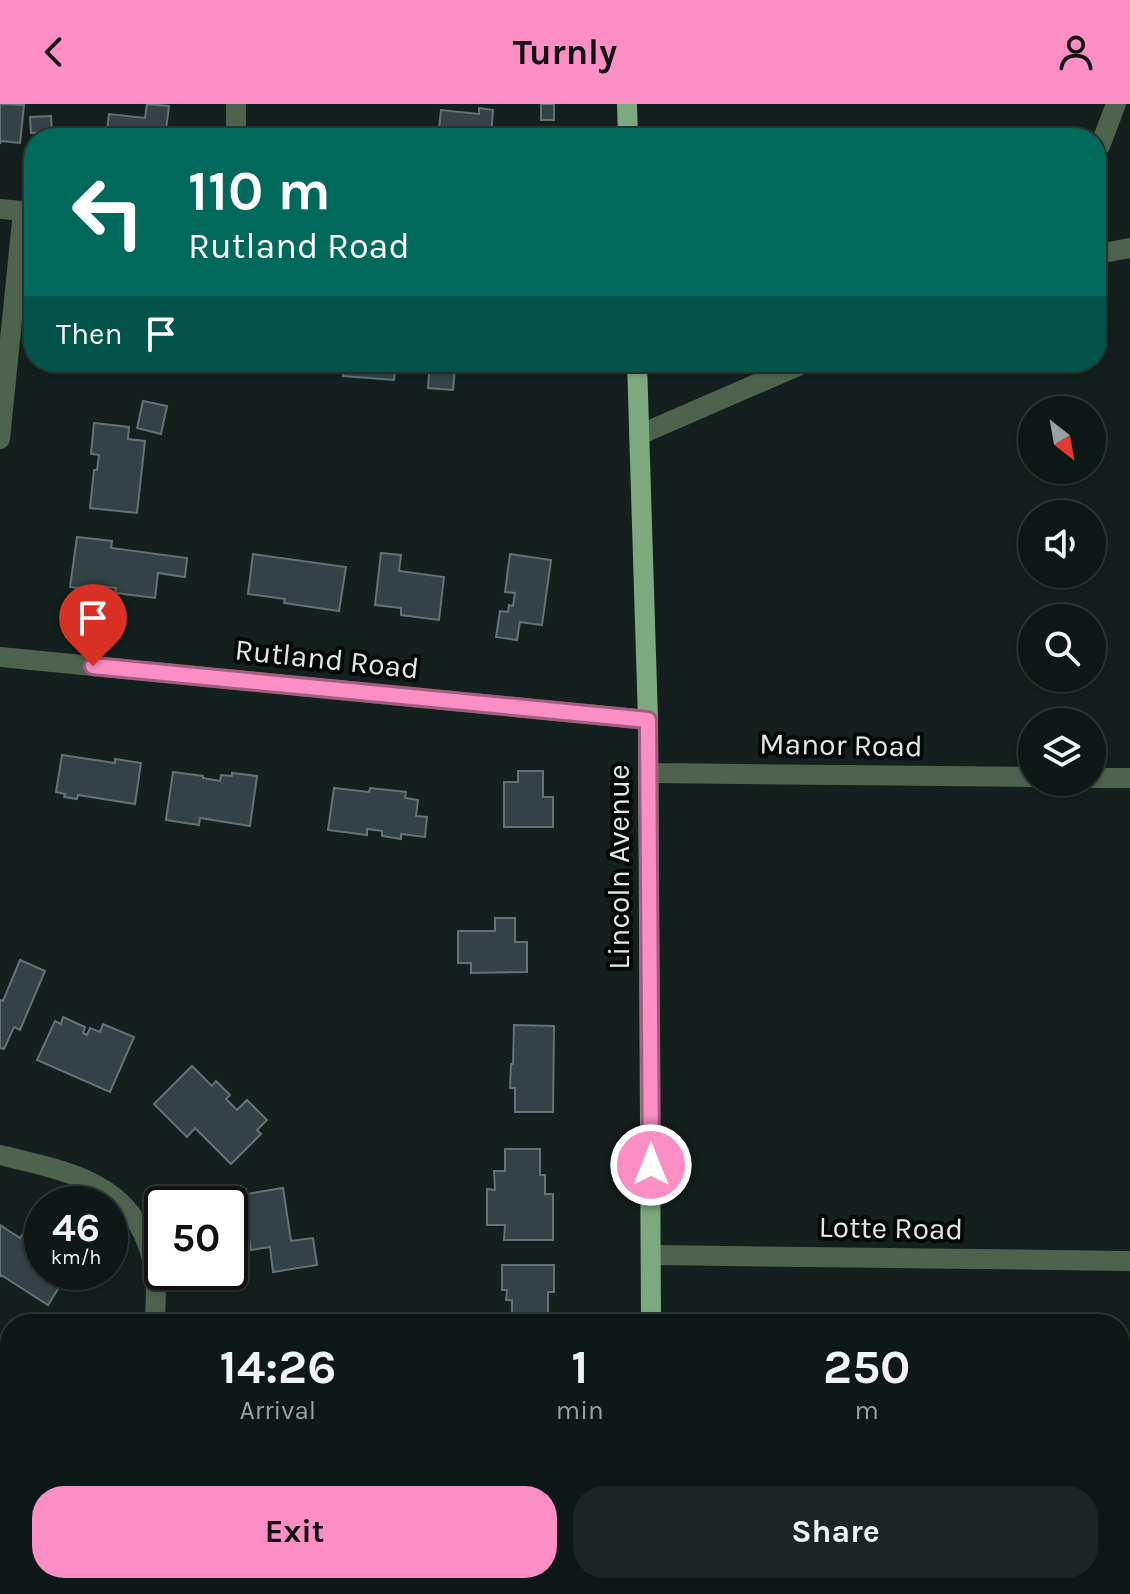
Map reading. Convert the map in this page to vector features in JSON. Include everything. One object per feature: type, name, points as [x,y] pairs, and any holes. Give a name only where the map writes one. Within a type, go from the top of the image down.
[{"type":"main road","points":[[627,104],[628,128]]},
{"type":"main road","name":"Lincoln Avenue","points":[[637,372],[649,773],[651,1314]]},
{"type":"street","points":[[236,104],[236,128]]},
{"type":"street","points":[[1106,130],[1116,104]]},
{"type":"street","points":[[0,209],[24,211]]},
{"type":"street","points":[[1106,252],[1130,248]]},
{"type":"street","points":[[0,439],[24,250]]},
{"type":"street","points":[[639,435],[784,372]]},
{"type":"street","name":"Rutland Road","points":[[0,657],[648,720]]},
{"type":"street","name":"Manor Road","points":[[649,773],[1018,777]]},
{"type":"street","points":[[1106,778],[1130,778]]},
{"type":"street","points":[[0,1155],[65,1171],[95,1183],[119,1201],[136,1221],[148,1246],[155,1276],[155,1314]]},
{"type":"street","name":"Lotte Road","points":[[652,1255],[1130,1261]]},
{"type":"building","points":[[0,104],[24,105],[20,143],[1,141],[0,144]]},
{"type":"building","points":[[147,104],[169,106],[166,128],[107,128],[109,114],[145,118]]},
{"type":"building","points":[[541,104],[554,104],[554,120],[541,120]]},
{"type":"building","points":[[479,108],[493,110],[492,128],[439,128],[441,110],[479,114]]},
{"type":"building","points":[[51,116],[52,128],[31,128],[30,117]]},
{"type":"building","points":[[343,372],[395,372],[394,380],[343,376]]},
{"type":"building","points":[[429,372],[455,372],[453,390],[428,388]]},
{"type":"building","points":[[143,401],[167,406],[161,434],[137,428]]},
{"type":"building","points":[[94,423],[129,427],[128,439],[145,441],[137,513],[90,508],[94,470],[97,470],[99,455],[91,454]]},
{"type":"building","points":[[77,537],[112,541],[111,548],[187,558],[185,577],[158,573],[155,598],[115,593],[116,588],[98,586],[97,591],[70,587]]},
{"type":"building","points":[[381,553],[401,555],[399,571],[444,577],[439,620],[401,615],[401,608],[375,605]]},
{"type":"building","points":[[253,554],[346,567],[339,611],[248,594]]},
{"type":"building","points":[[510,554],[551,560],[542,625],[520,622],[517,640],[496,637],[500,611],[508,612],[509,605],[513,606],[515,593],[505,592]]},
{"type":"building","points":[[62,755],[115,763],[115,759],[141,763],[135,804],[78,795],[77,799],[56,792]]},
{"type":"building","points":[[518,771],[543,771],[543,797],[553,797],[553,827],[504,827],[504,782],[518,782]]},
{"type":"building","points":[[173,772],[220,781],[221,775],[232,776],[232,773],[257,776],[250,826],[200,818],[199,825],[166,820]]},
{"type":"building","points":[[334,788],[406,792],[405,798],[418,800],[416,816],[427,817],[425,837],[401,834],[401,839],[382,836],[382,831],[367,829],[367,835],[328,830]]},
{"type":"building","points":[[495,918],[515,918],[515,942],[527,942],[527,972],[471,973],[471,963],[458,963],[458,931],[495,931]]},
{"type":"building","points":[[20,960],[45,971],[20,1030],[14,1027],[4,1049],[0,1048],[0,1000],[3,1001]]},
{"type":"building","points":[[63,1017],[85,1027],[83,1033],[87,1035],[90,1028],[100,1032],[103,1024],[134,1037],[110,1092],[37,1060],[55,1021],[61,1024]]},
{"type":"building","points":[[514,1025],[554,1026],[553,1112],[515,1112],[515,1088],[510,1088]]},
{"type":"building","points":[[192,1066],[212,1086],[216,1081],[230,1095],[226,1099],[237,1110],[247,1100],[267,1120],[257,1130],[261,1134],[231,1164],[195,1128],[187,1137],[154,1104]]},
{"type":"building","points":[[505,1149],[540,1149],[540,1175],[545,1175],[545,1194],[553,1194],[553,1240],[504,1240],[505,1225],[487,1225],[487,1189],[495,1190],[494,1171],[505,1171]]},
{"type":"building","points":[[283,1188],[291,1241],[313,1238],[317,1265],[273,1272],[270,1247],[251,1250],[248,1194]]},
{"type":"building","points":[[0,1225],[20,1238],[24,1232],[24,1290],[0,1277]]},
{"type":"building","points":[[502,1265],[554,1265],[554,1292],[548,1292],[548,1314],[512,1314],[512,1300],[506,1300],[507,1290],[502,1290]]},
{"type":"building","points":[[24,1290],[58,1290],[48,1305]]},
{"type":"route","points":[[93,666],[648,720],[651,1165]]}]
